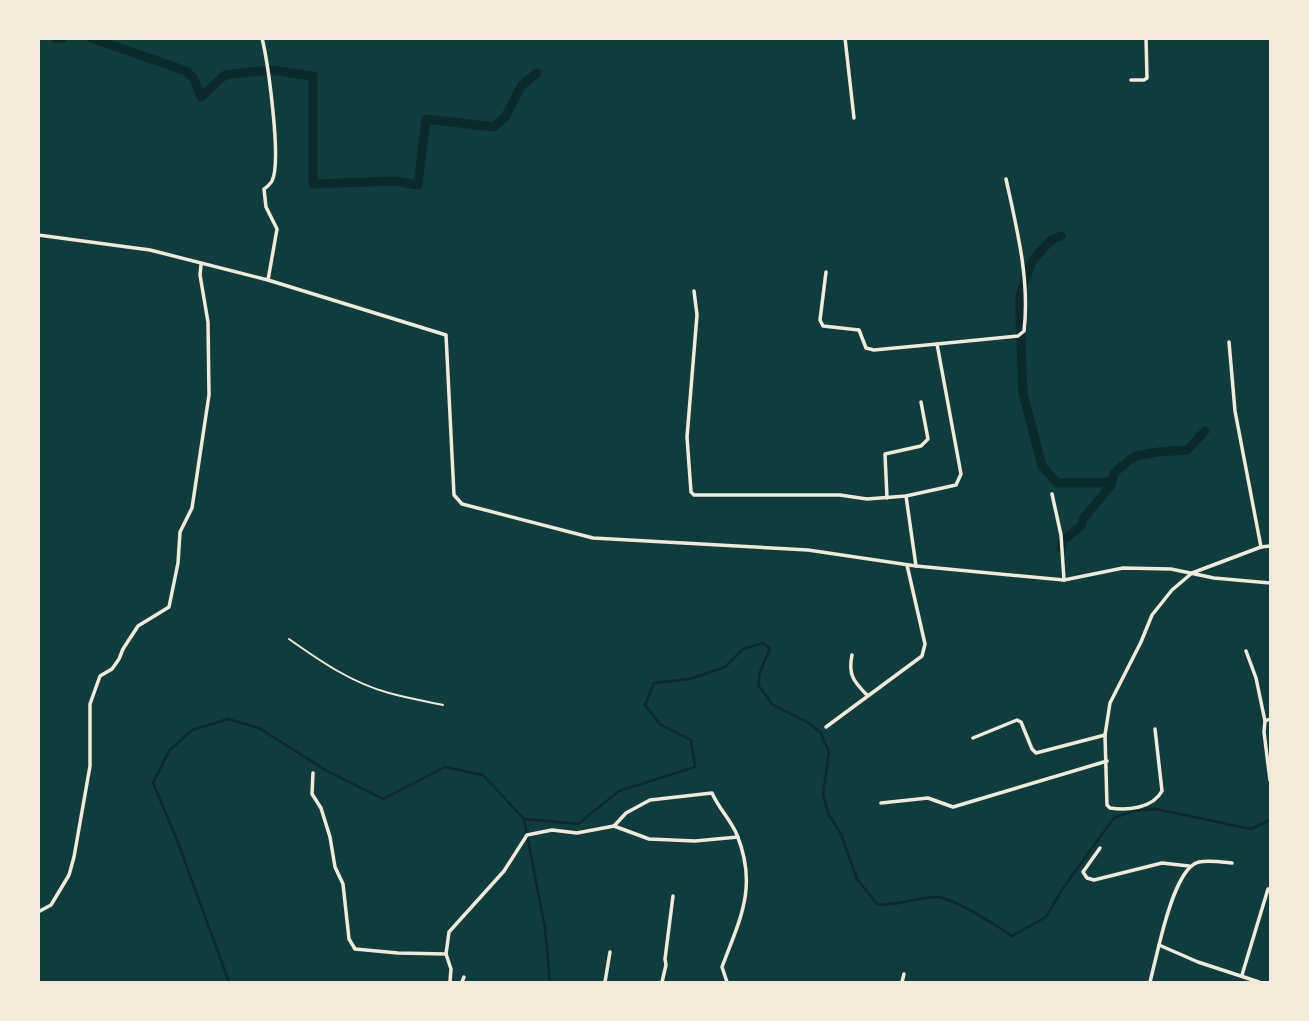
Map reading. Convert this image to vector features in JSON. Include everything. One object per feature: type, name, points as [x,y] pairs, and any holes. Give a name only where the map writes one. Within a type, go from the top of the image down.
[{"type":"street","points":[[262,38],[270,70],[276,165],[272,182],[264,189],[266,207],[277,229],[268,280]]},
{"type":"street","points":[[845,38],[854,118]]},
{"type":"street","points":[[1131,80],[1147,78],[1146,38]]},
{"type":"street","points":[[826,272],[820,320],[824,326],[859,330],[866,348],[874,350],[1018,335],[1024,331],[1027,307],[1021,246],[1006,179]]},
{"type":"street","points":[[38,235],[150,250],[268,280],[446,335],[454,495],[462,503],[593,538],[808,550],[907,565],[1064,580],[1123,568],[1171,569],[1270,583]]},
{"type":"street","points":[[38,912],[51,905],[69,876],[74,857],[90,766],[90,704],[100,676],[119,659],[138,626],[169,607],[178,563],[180,532],[192,508],[209,395],[208,322],[200,275],[201,265]]},
{"type":"street","points":[[694,290],[697,315],[687,437],[690,486],[694,495],[840,495],[867,499],[906,496],[956,485],[961,474],[937,344]]},
{"type":"street","points":[[1229,342],[1236,411],[1261,547]]},
{"type":"street","points":[[887,498],[885,454],[920,446],[928,439],[921,402]]},
{"type":"street","points":[[1052,494],[1061,535],[1064,580]]},
{"type":"street","points":[[906,496],[916,566]]},
{"type":"street","points":[[1155,729],[1161,791],[1152,804],[1119,810],[1110,808],[1107,805],[1105,735],[1110,703],[1152,615],[1172,590],[1192,573],[1270,546]]},
{"type":"street","points":[[826,727],[922,656],[925,649],[907,565]]},
{"type":"street","points":[[1246,651],[1256,678],[1265,721],[1270,780]]},
{"type":"street","points":[[852,655],[851,677],[867,695]]},
{"type":"street","points":[[1265,721],[1270,719]]},
{"type":"street","points":[[972,738],[1017,720],[1021,722],[1036,753],[1105,735]]},
{"type":"street","points":[[881,803],[928,798],[953,807],[1107,761]]},
{"type":"street","points":[[313,772],[312,793],[321,808],[330,838],[335,867],[342,884],[349,939],[355,949],[446,954]]},
{"type":"street","points":[[450,982],[451,969],[446,954],[449,932],[504,871],[527,835],[552,831],[577,833],[614,825],[626,813],[650,800],[712,793],[719,809],[738,837],[748,886],[744,909],[722,967],[727,982]]},
{"type":"street","points":[[614,825],[649,839],[695,841],[738,837]]},
{"type":"street","points":[[1100,848],[1083,872],[1087,878],[1094,880],[1162,863],[1189,866]]},
{"type":"street","points":[[1150,982],[1158,945],[1183,873],[1198,862],[1232,863]]},
{"type":"street","points":[[1242,975],[1268,889]]},
{"type":"street","points":[[662,982],[673,896]]},
{"type":"street","points":[[1158,945],[1198,962],[1259,982]]},
{"type":"street","points":[[605,982],[610,952]]},
{"type":"street","points":[[902,982],[904,974]]},
{"type":"path","points":[[289,639],[324,665],[355,680],[388,693],[443,705]]},
{"type":"waterway","points":[[55,38],[63,38]]},
{"type":"waterway","points":[[91,38],[186,71],[194,79],[201,97],[225,75],[270,70],[313,76],[313,184],[394,181],[418,185],[426,119],[494,127],[505,117],[522,85],[537,73]]},
{"type":"waterway","points":[[1061,236],[1050,241],[1032,261],[1020,295],[1023,393],[1042,466],[1057,483],[1101,483],[1112,480]]},
{"type":"waterway","points":[[1061,548],[1062,541],[1081,526],[1084,518],[1111,485],[1114,473],[1128,461],[1137,456],[1158,452],[1187,450],[1205,431]]},
{"type":"waterway","points":[[524,819],[578,824],[619,791],[695,767],[691,740],[661,725],[645,705],[654,683],[690,679],[725,667],[743,649],[763,643],[770,648],[760,672],[758,685],[773,705],[809,723],[821,733],[829,752],[823,795],[829,815],[841,834],[857,879],[877,904],[938,897],[965,908],[1012,936],[1046,917],[1063,888],[1114,818],[1133,811],[1156,809],[1251,829],[1270,820]]},
{"type":"waterway","points":[[229,982],[153,783],[169,751],[192,730],[228,719],[259,728],[327,771],[383,799],[445,767],[483,775],[524,819],[545,928],[550,982]]}]
